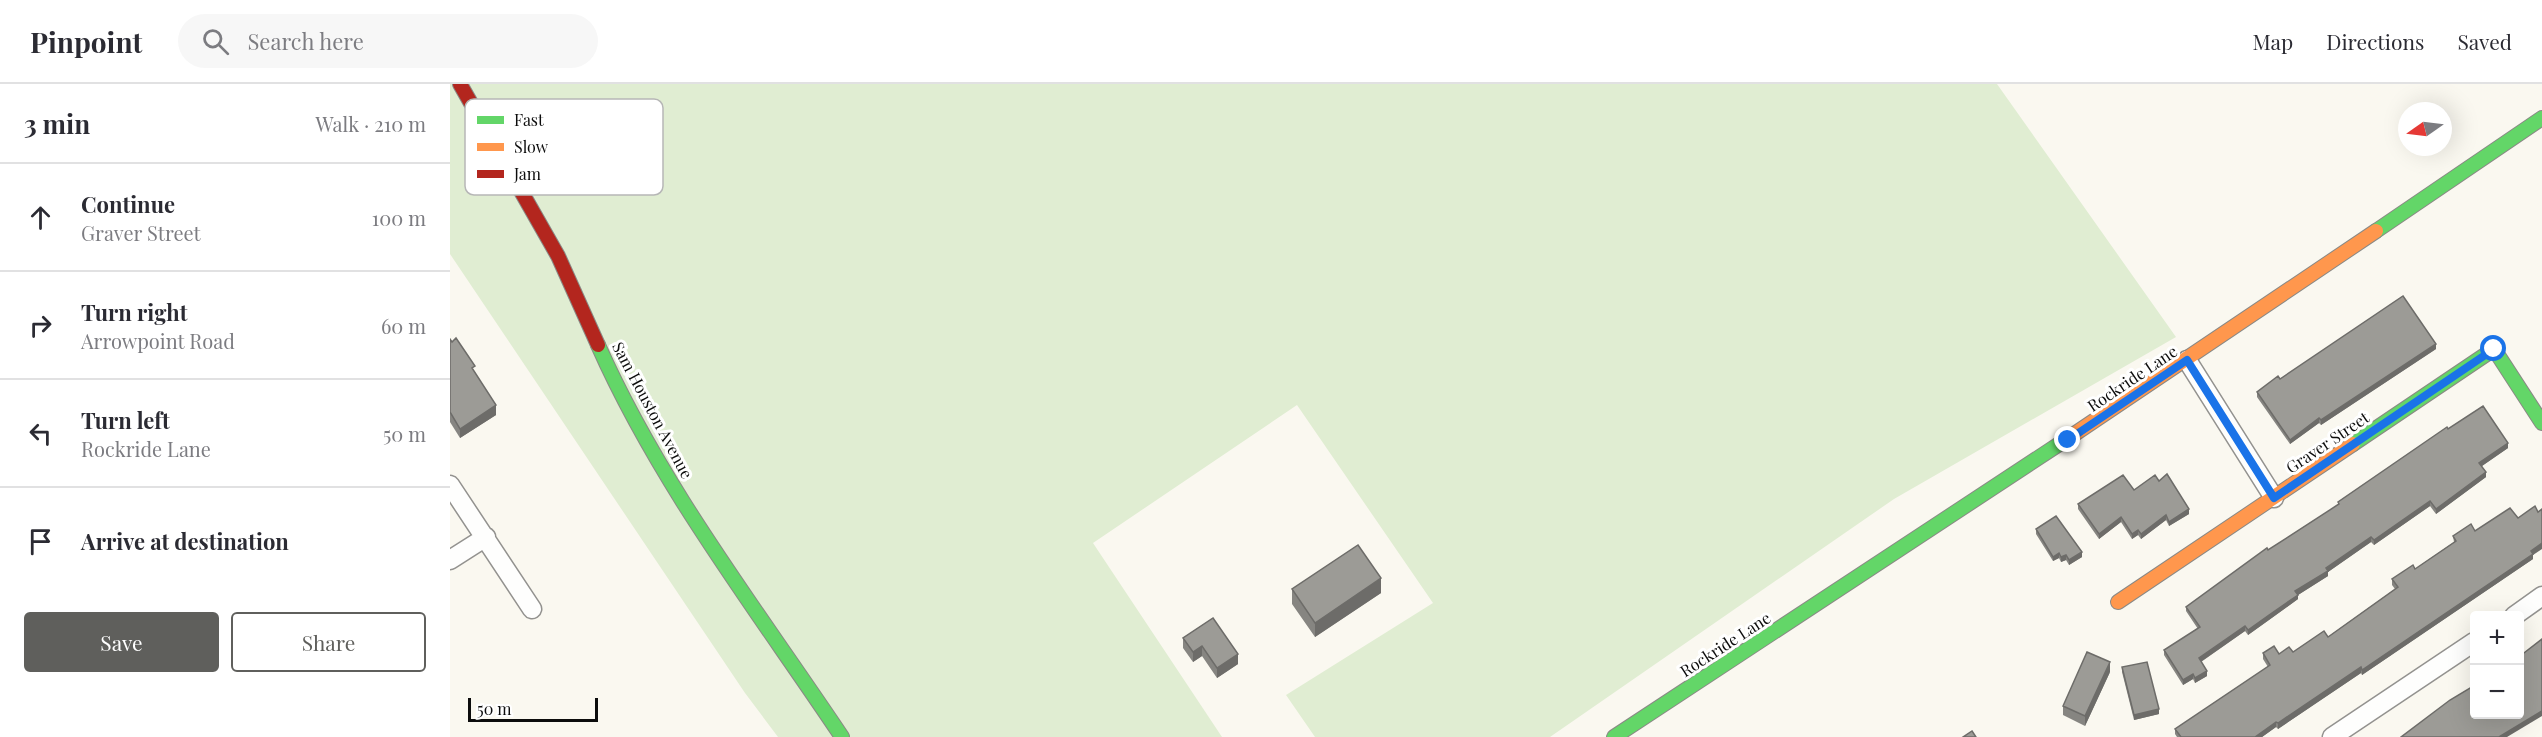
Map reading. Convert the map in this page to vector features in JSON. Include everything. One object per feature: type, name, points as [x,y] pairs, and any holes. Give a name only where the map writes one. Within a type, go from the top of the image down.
[{"type":"street","name":"Sam Houston Avenue","points":[[460,84],[469,99]]},
{"type":"street","name":"Rockride Lane","points":[[1614,737],[2187,360],[2542,118]]},
{"type":"street","name":"Sam Houston Avenue","points":[[524,195],[558,256],[614,381],[682,500],[842,737]]},
{"type":"street","name":"Graver Street","points":[[2118,603],[2494,349],[2542,423]]},
{"type":"street","points":[[2187,360],[2274,498]]},
{"type":"street","points":[[450,485],[532,609]]},
{"type":"street","points":[[450,560],[486,537]]},
{"type":"street","points":[[2520,611],[2542,596]]},
{"type":"street","points":[[2332,737],[2470,645]]},
{"type":"green space","points":[[450,84],[1997,84],[2176,337],[1894,499],[1550,737],[1315,737],[1286,695],[1433,603],[1297,405],[1093,543],[1222,737],[778,737],[745,693],[450,254]]},
{"type":"building","points":[[2403,296],[2436,344],[2321,420],[2319,418],[2290,440],[2257,392],[2278,376],[2280,379]]},
{"type":"building","points":[[456,338],[475,366],[472,368],[496,405],[460,429],[450,412],[450,339],[452,342]]},
{"type":"building","points":[[2483,406],[2508,443],[2479,463],[2486,472],[2436,509],[2430,501],[2374,540],[2371,537],[2326,568],[2328,571],[2295,591],[2298,595],[2248,630],[2245,626],[2199,658],[2207,671],[2195,678],[2193,674],[2183,680],[2164,650],[2200,627],[2186,607],[2267,548],[2268,550],[2339,504],[2338,502],[2447,427],[2448,429]]},
{"type":"building","points":[[2167,474],[2189,509],[2169,522],[2166,515],[2141,534],[2138,530],[2132,534],[2121,517],[2099,534],[2078,504],[2123,475],[2134,490],[2155,475],[2159,481]]},
{"type":"building","points":[[2535,506],[2538,512],[2542,509],[2542,543],[2531,551],[2533,554],[2362,670],[2361,667],[2278,723],[2276,722],[2255,737],[2181,737],[2175,729],[2270,665],[2263,653],[2274,646],[2279,654],[2289,647],[2293,652],[2324,631],[2328,637],[2398,587],[2392,579],[2413,565],[2415,569],[2456,541],[2453,536],[2471,524],[2475,531],[2510,508],[2518,518]]},
{"type":"building","points":[[2056,516],[2082,552],[2069,560],[2066,555],[2061,557],[2059,553],[2053,557],[2036,529]]},
{"type":"building","points":[[1358,545],[1381,578],[1315,623],[1292,589]]},
{"type":"building","points":[[1213,618],[1238,654],[1217,668],[1202,646],[1193,652],[1183,638]]},
{"type":"building","points":[[2542,639],[2542,711],[2499,737],[2401,737],[2470,688],[2470,719],[2524,719],[2524,653]]},
{"type":"building","points":[[2087,652],[2110,662],[2085,716],[2063,706]]},
{"type":"building","points":[[2147,662],[2159,709],[2134,715],[2122,667]]},
{"type":"building","points":[[1972,731],[1976,737],[1963,737]]},
{"type":"traffic: fast","points":[[2376,231],[2542,118]]},
{"type":"traffic: fast","points":[[598,345],[623,397],[680,497],[842,737]]},
{"type":"traffic: fast","points":[[2353,444],[2494,349],[2542,423]]},
{"type":"traffic: fast","points":[[1614,737],[2073,435]]},
{"type":"traffic: slow","points":[[2073,435],[2376,231]]},
{"type":"traffic: slow","points":[[2118,602],[2353,444]]},
{"type":"traffic: jam","points":[[460,84],[469,99]]},
{"type":"traffic: jam","points":[[523,195],[558,256],[598,345]]},
{"type":"route","points":[[2068,440],[2187,360],[2274,498],[2494,349]]}]
